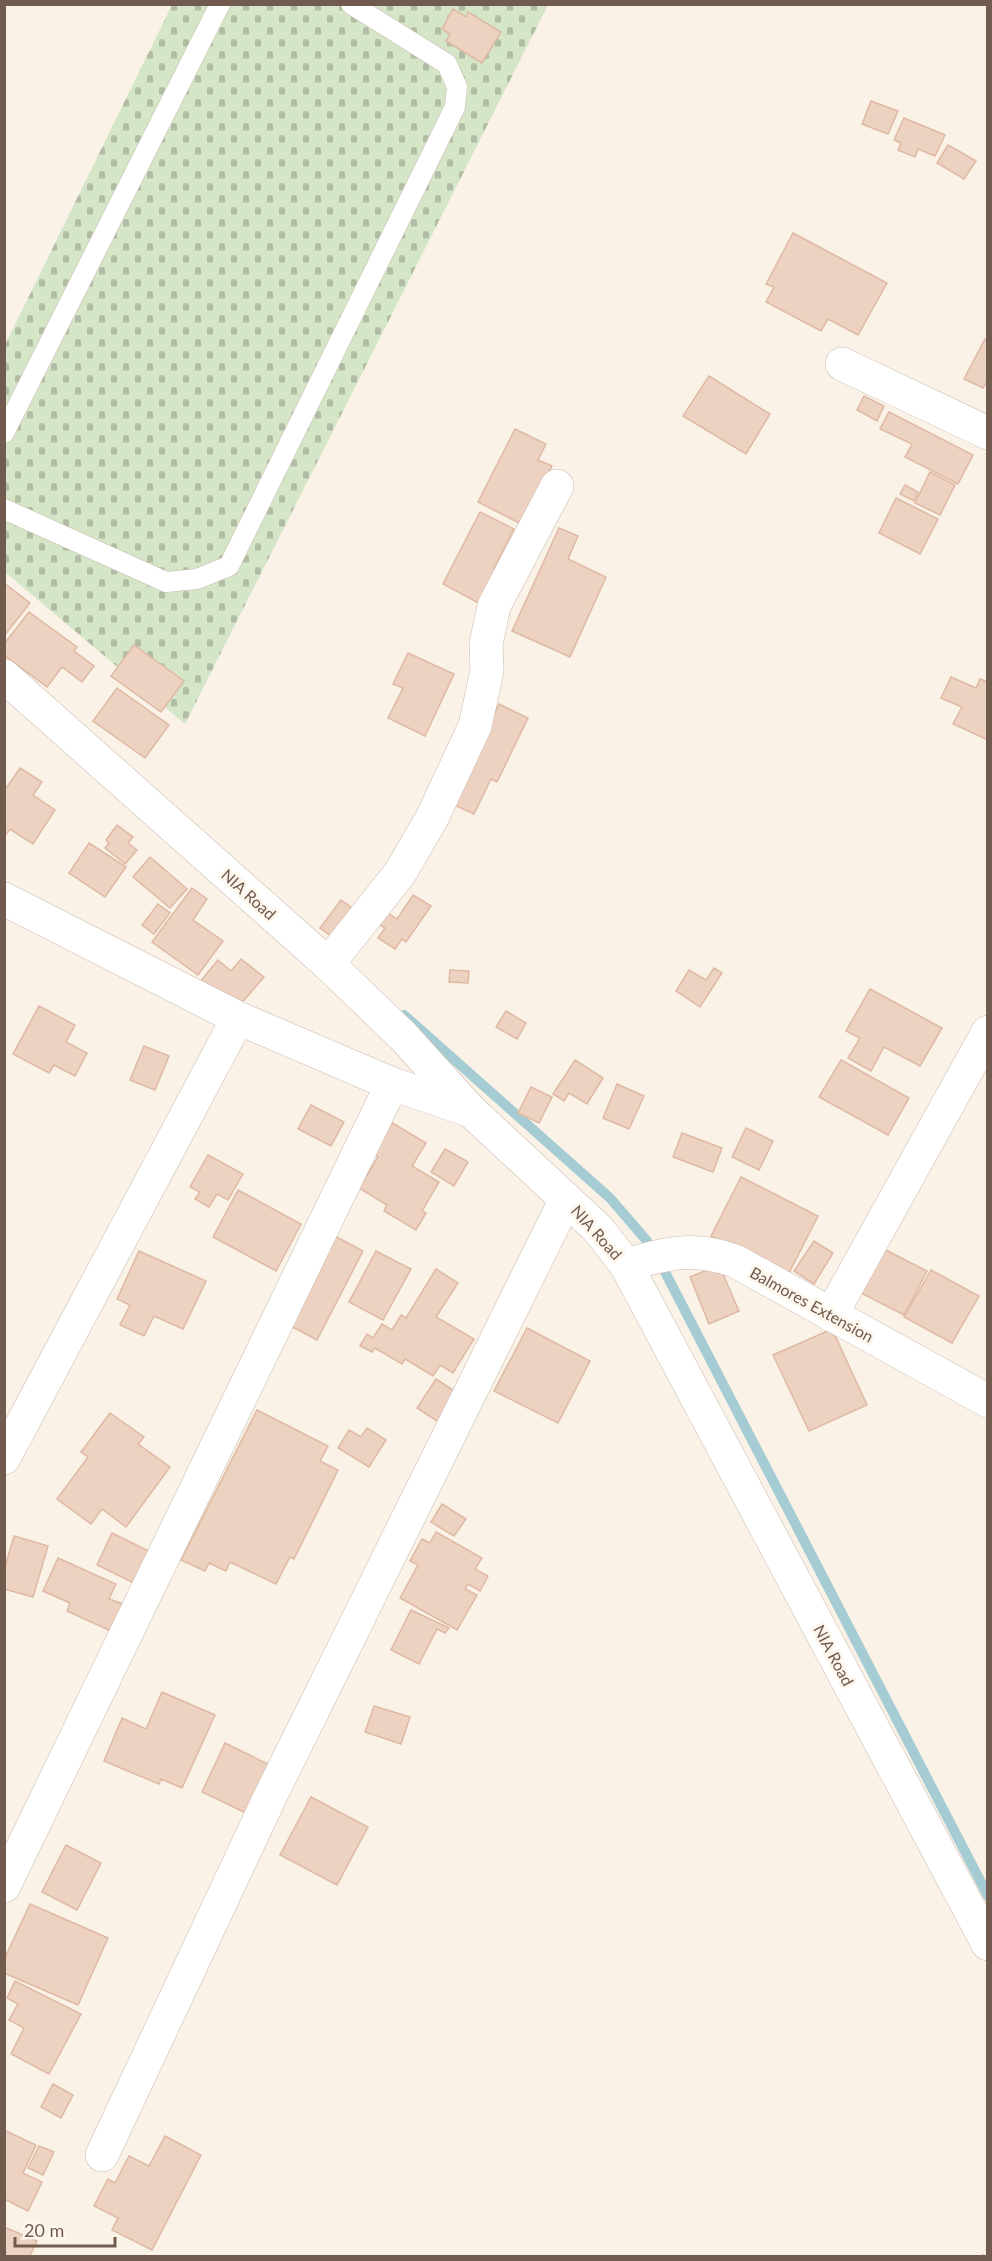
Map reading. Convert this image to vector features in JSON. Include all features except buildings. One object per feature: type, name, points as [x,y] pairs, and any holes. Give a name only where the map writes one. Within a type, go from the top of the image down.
[{"type":"street","points":[[842,364],[987,434]]},
{"type":"street","points":[[328,964],[400,873],[432,818],[475,726],[487,671],[486,644],[494,606],[557,486]]},
{"type":"street","name":"NIA Road","points":[[4,676],[328,964],[403,1036],[470,1110],[598,1229],[626,1265],[987,1944]]},
{"type":"street","points":[[4,899],[238,1018],[392,1084],[470,1110]]},
{"type":"street","points":[[4,1458],[238,1018]]},
{"type":"street","points":[[831,1315],[987,1032]]},
{"type":"street","points":[[4,1886],[392,1084]]},
{"type":"street","points":[[102,2156],[271,1795],[566,1199]]},
{"type":"street","name":"Balmores Extension","points":[[626,1265],[689,1250],[713,1253],[735,1261],[987,1401]]},
{"type":"lane","points":[[4,433],[220,4]]},
{"type":"lane","points":[[4,510],[166,582],[197,579],[229,566],[455,107],[457,87],[447,64],[362,7]]},
{"type":"path","points":[[983,2256],[987,2249]]},
{"type":"green space","points":[[172,5],[548,5],[185,724],[5,572],[4,347]]},
{"type":"waterway","points":[[404,1015],[610,1198],[647,1241]]},
{"type":"waterway","points":[[665,1272],[988,1896]]}]
